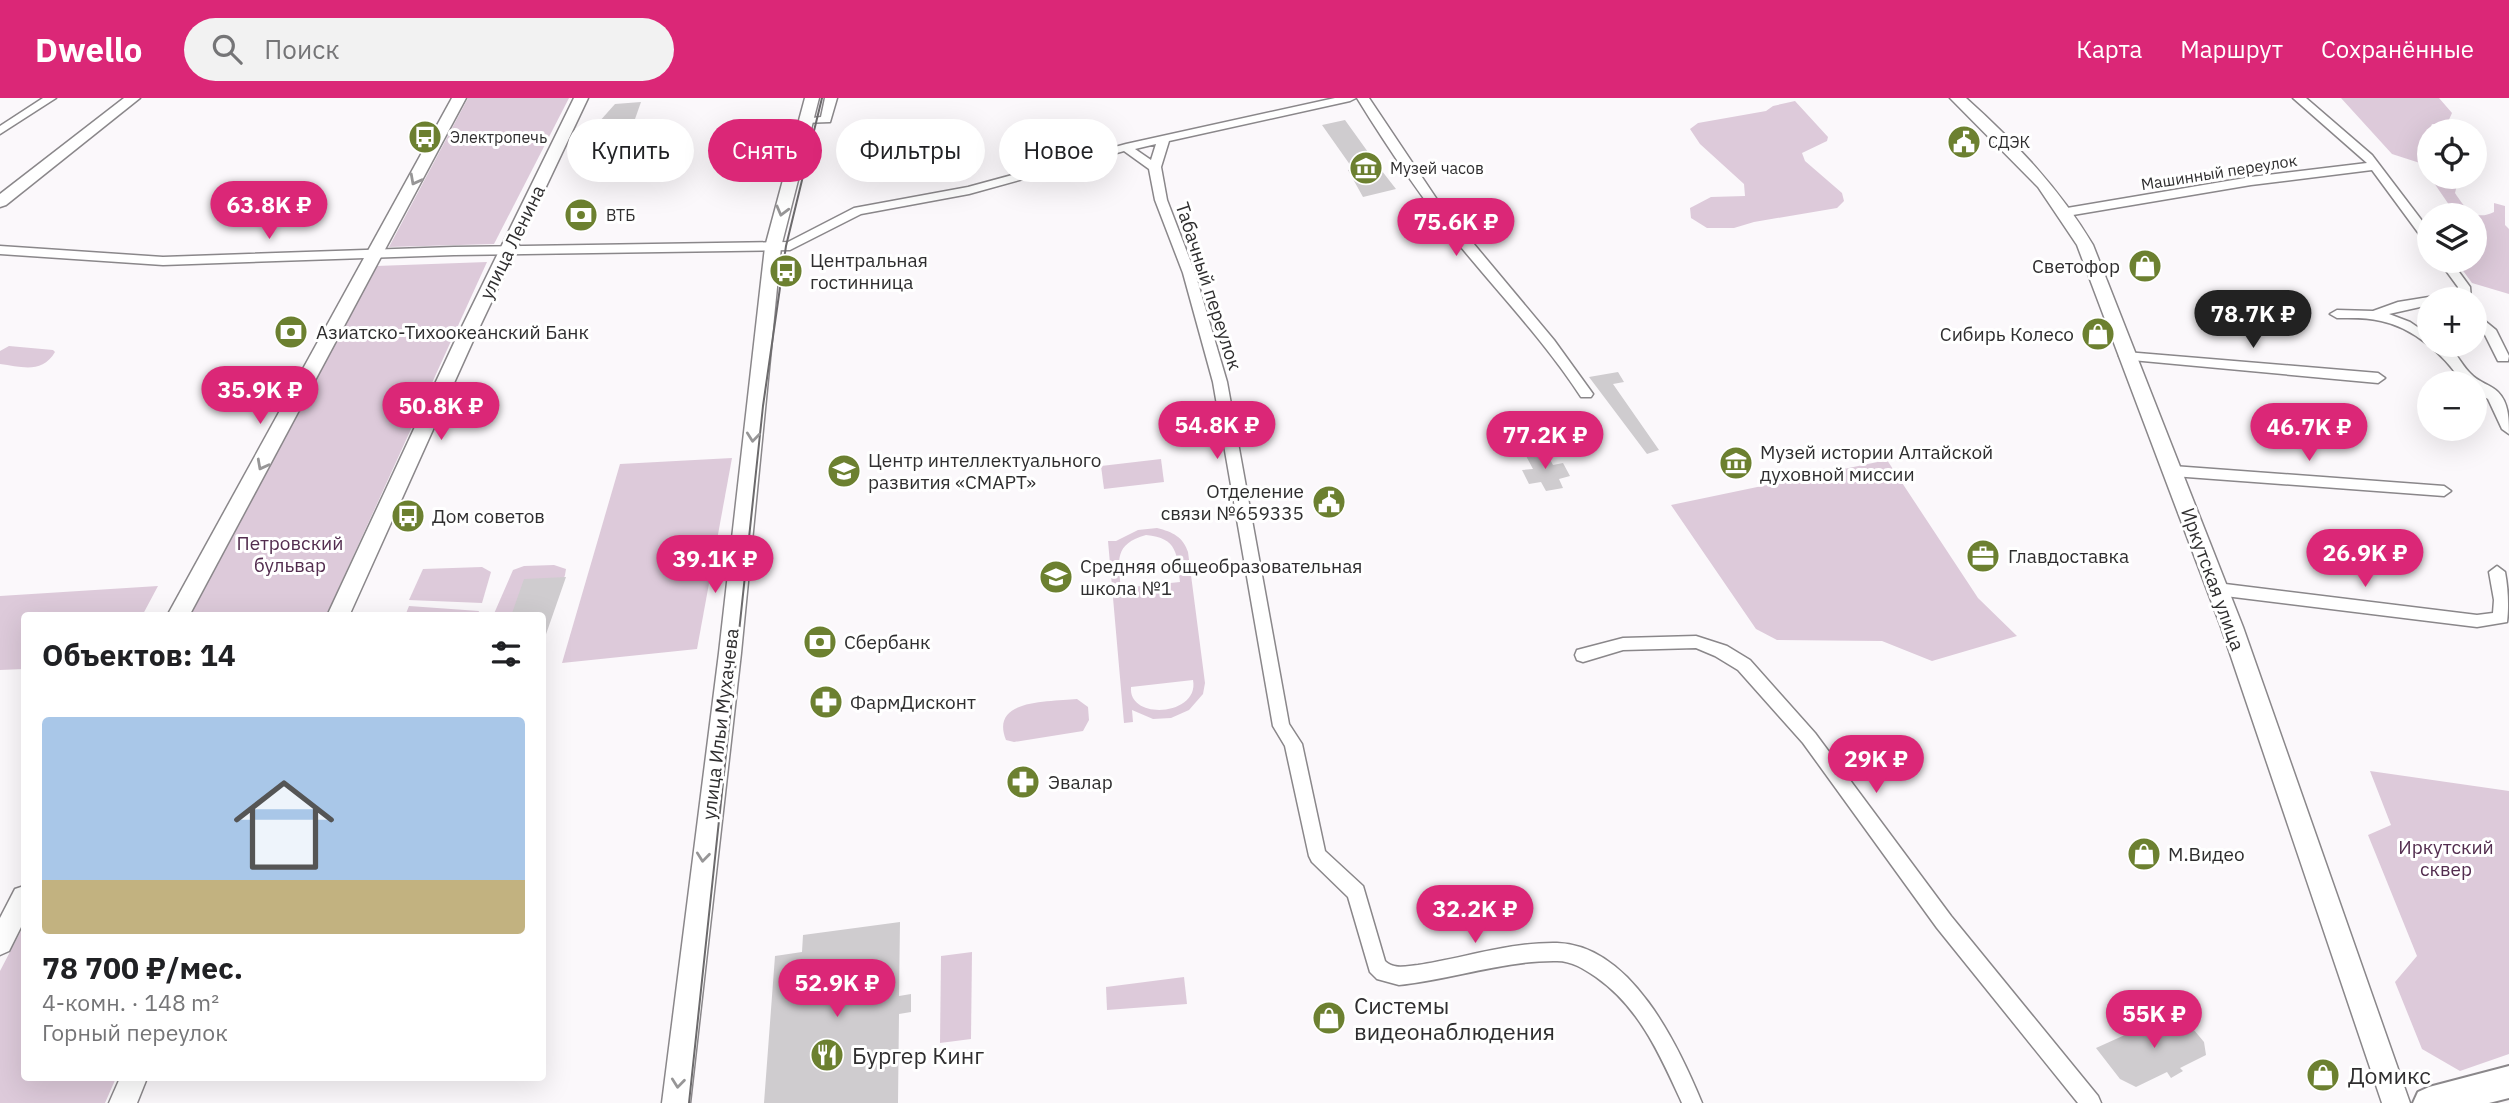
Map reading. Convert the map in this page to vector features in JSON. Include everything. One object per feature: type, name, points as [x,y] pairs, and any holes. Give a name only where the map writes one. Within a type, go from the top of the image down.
[{"type":"main road","points":[[0,202],[133,98]]},
{"type":"main road","points":[[180,612],[459,98]]},
{"type":"main road","name":"улица Ленина","points":[[340,612],[507,250],[581,98]]},
{"type":"main road","name":"улица Ильи Мухачева","points":[[807,119],[812,98]]},
{"type":"main road","name":"Иркутская улица","points":[[1957,98],[2021,156],[2067,212],[2085,245],[2217,589],[2396,1103]]},
{"type":"main road","name":"улица Ильи Мухачева","points":[[676,1103],[730,653],[773,247],[790,182]]},
{"type":"main road","points":[[0,943],[21,903]]},
{"type":"main road","points":[[122,1103],[133,1081]]},
{"type":"main road","points":[[2429,1103],[2509,1082]]},
{"type":"street","points":[[0,131],[50,98]]},
{"type":"street","points":[[822,120],[825,120],[831,98]]},
{"type":"street","points":[[0,250],[163,261],[507,250],[790,246],[811,238],[844,215],[858,211],[969,190],[1126,146],[1350,98]]},
{"type":"street","points":[[1363,98],[1396,152],[1480,261],[1560,353],[1586,394]]},
{"type":"street","points":[[2299,98],[2375,166],[2417,223]]},
{"type":"street","name":"Табачный переулок","points":[[1164,138],[1155,167],[1161,200],[1189,273],[1220,382],[1280,726],[1293,744],[1318,856],[1356,891],[1377,966],[1384,973],[1412,975],[1556,952],[1591,963],[1623,985],[1651,1017],[1692,1103]]},
{"type":"street","points":[[1126,146],[1137,157],[1155,167]]},
{"type":"street","name":"Машинный переулок","points":[[2067,212],[2251,181],[2375,166]]},
{"type":"street","points":[[2377,314],[2398,306],[2417,303]]},
{"type":"street","points":[[2337,314],[2377,314],[2407,325],[2417,332]]},
{"type":"street","points":[[2487,329],[2503,358]]},
{"type":"street","points":[[2126,356],[2378,378]]},
{"type":"street","points":[[2450,357],[2462,371]]},
{"type":"street","points":[[2487,391],[2494,396],[2509,429]]},
{"type":"street","points":[[2173,471],[2444,491]]},
{"type":"street","points":[[2217,589],[2477,621],[2501,618],[2502,600],[2497,572]]},
{"type":"street","points":[[1583,655],[1623,644],[1696,642],[1721,651],[1744,665],[1809,738],[1944,922],[2091,1103]]},
{"type":"green space","points":[[468,98],[569,98],[494,244],[389,247]]},
{"type":"green space","points":[[2341,98],[2439,98],[2452,113],[2449,119],[2417,119],[2417,162],[2392,154]]},
{"type":"green space","points":[[1795,101],[1828,137],[1827,141],[1802,153],[1805,161],[1842,193],[1844,201],[1837,208],[1734,228],[1707,228],[1691,218],[1690,208],[1711,197],[1745,196],[1744,184],[1700,144],[1690,129],[1698,123],[1766,111],[1773,106]]},
{"type":"green space","points":[[2438,189],[2456,189],[2455,193],[2462,203],[2448,203]]},
{"type":"green space","points":[[2494,203],[2505,206],[2505,225],[2509,229],[2509,294],[2472,283],[2465,273],[2487,273],[2487,215],[2494,212]]},
{"type":"green space","name":"Петровский бульвар","points":[[487,262],[328,612],[192,612],[376,266]]},
{"type":"green space","points":[[9,346],[55,352],[44,364],[38,366],[0,364],[0,351]]},
{"type":"green space","points":[[732,458],[697,649],[562,663],[620,464]]},
{"type":"green space","points":[[1161,459],[1164,482],[1104,489],[1101,466]]},
{"type":"green space","points":[[1887,460],[1978,598],[2017,636],[1932,661],[1882,641],[1777,640],[1756,629],[1671,505]]},
{"type":"green space","points":[[1157,528],[1168,531],[1177,536],[1186,547],[1205,683],[1203,694],[1189,710],[1171,718],[1153,719],[1132,710],[1133,722],[1124,723],[1108,541],[1116,541],[1138,530]],"holes":[[[1146,535],[1164,540],[1174,549],[1180,582],[1121,588],[1120,554],[1128,543]],[[1193,680],[1192,692],[1186,701],[1176,707],[1151,709],[1140,705],[1133,698],[1131,687]]]},
{"type":"green space","points":[[554,565],[566,569],[546,632],[546,612],[495,612],[513,570],[524,566]]},
{"type":"green space","points":[[482,567],[491,572],[482,603],[409,600],[423,569]]},
{"type":"green space","points":[[158,586],[144,612],[21,612],[21,669],[0,670],[0,596]]},
{"type":"green space","points":[[409,606],[479,611],[479,612],[407,612]]},
{"type":"green space","points":[[1077,699],[1088,707],[1089,720],[1083,731],[1014,742],[1006,740],[1003,726],[1006,716],[1014,709],[1039,702]]},
{"type":"green space","name":"Иркутский сквер","points":[[2370,771],[2509,791],[2509,1054],[2460,1071],[2422,1049],[2395,982],[2417,956],[2368,835],[2391,825]]},
{"type":"green space","points":[[21,931],[21,1081],[115,1081],[105,1103],[0,1103],[0,971]]},
{"type":"green space","points":[[972,952],[971,1039],[940,1043],[941,956]]},
{"type":"green space","points":[[1184,977],[1187,1004],[1107,1010],[1106,987]]},
{"type":"building","points":[[641,102],[635,119],[602,119],[615,104]]},
{"type":"building","points":[[1345,120],[1396,189],[1363,197],[1348,170],[1353,169],[1322,125]]},
{"type":"building","points":[[1618,372],[1624,382],[1613,384],[1659,450],[1647,454],[1589,377]]},
{"type":"building","points":[[1545,450],[1553,465],[1563,463],[1570,476],[1559,479],[1563,488],[1546,491],[1541,482],[1529,484],[1522,470],[1533,469],[1525,454]]},
{"type":"building","points":[[566,577],[546,634],[546,612],[512,612],[524,579]]},
{"type":"building","points":[[900,922],[899,996],[911,994],[911,1012],[899,1014],[898,1103],[764,1103],[775,956],[802,952],[803,935]]},
{"type":"building","points":[[2178,1011],[2204,1042],[2206,1055],[2180,1068],[2183,1071],[2171,1078],[2167,1072],[2136,1087],[2120,1079],[2096,1048]]},
{"type":"tram line","points":[[689,1103],[763,406],[786,246],[822,98]]},
{"type":"place","name":"Электропечь","points":[[425,137]]},
{"type":"place","name":"СДЭК","points":[[1964,142]]},
{"type":"place","name":"Музей часов","points":[[1366,168]]},
{"type":"place","name":"ВТБ","points":[[581,215]]},
{"type":"place","name":"Светофор","points":[[2145,266]]},
{"type":"place","name":"Центральная гостинница","points":[[786,271]]},
{"type":"place","name":"Азиатско-Тихоокеанский Банк","points":[[291,332]]},
{"type":"place","name":"Сибирь Колесо","points":[[2098,334]]},
{"type":"place","name":"Музей истории Алтайской духовной миссии","points":[[1736,463]]},
{"type":"place","name":"Центр интеллектуального развития «СМАРТ»","points":[[844,471]]},
{"type":"place","name":"Отделение связи №659335","points":[[1329,502]]},
{"type":"place","name":"Дом советов","points":[[408,516]]},
{"type":"place","name":"Главдоставка","points":[[1983,556]]},
{"type":"place","name":"Средняя общеобразовательная школа №1","points":[[1056,577]]},
{"type":"place","name":"Сбербанк","points":[[820,642]]},
{"type":"place","name":"ФармДисконт","points":[[826,702]]},
{"type":"place","name":"Эвалар","points":[[1023,782]]},
{"type":"place","name":"М.Видео","points":[[2144,854]]},
{"type":"place","name":"Системы видеонаблюдения","points":[[1329,1018]]},
{"type":"place","name":"Бургер Кинг","points":[[827,1055]]},
{"type":"place","name":"Домикс","points":[[2323,1075]]}]
